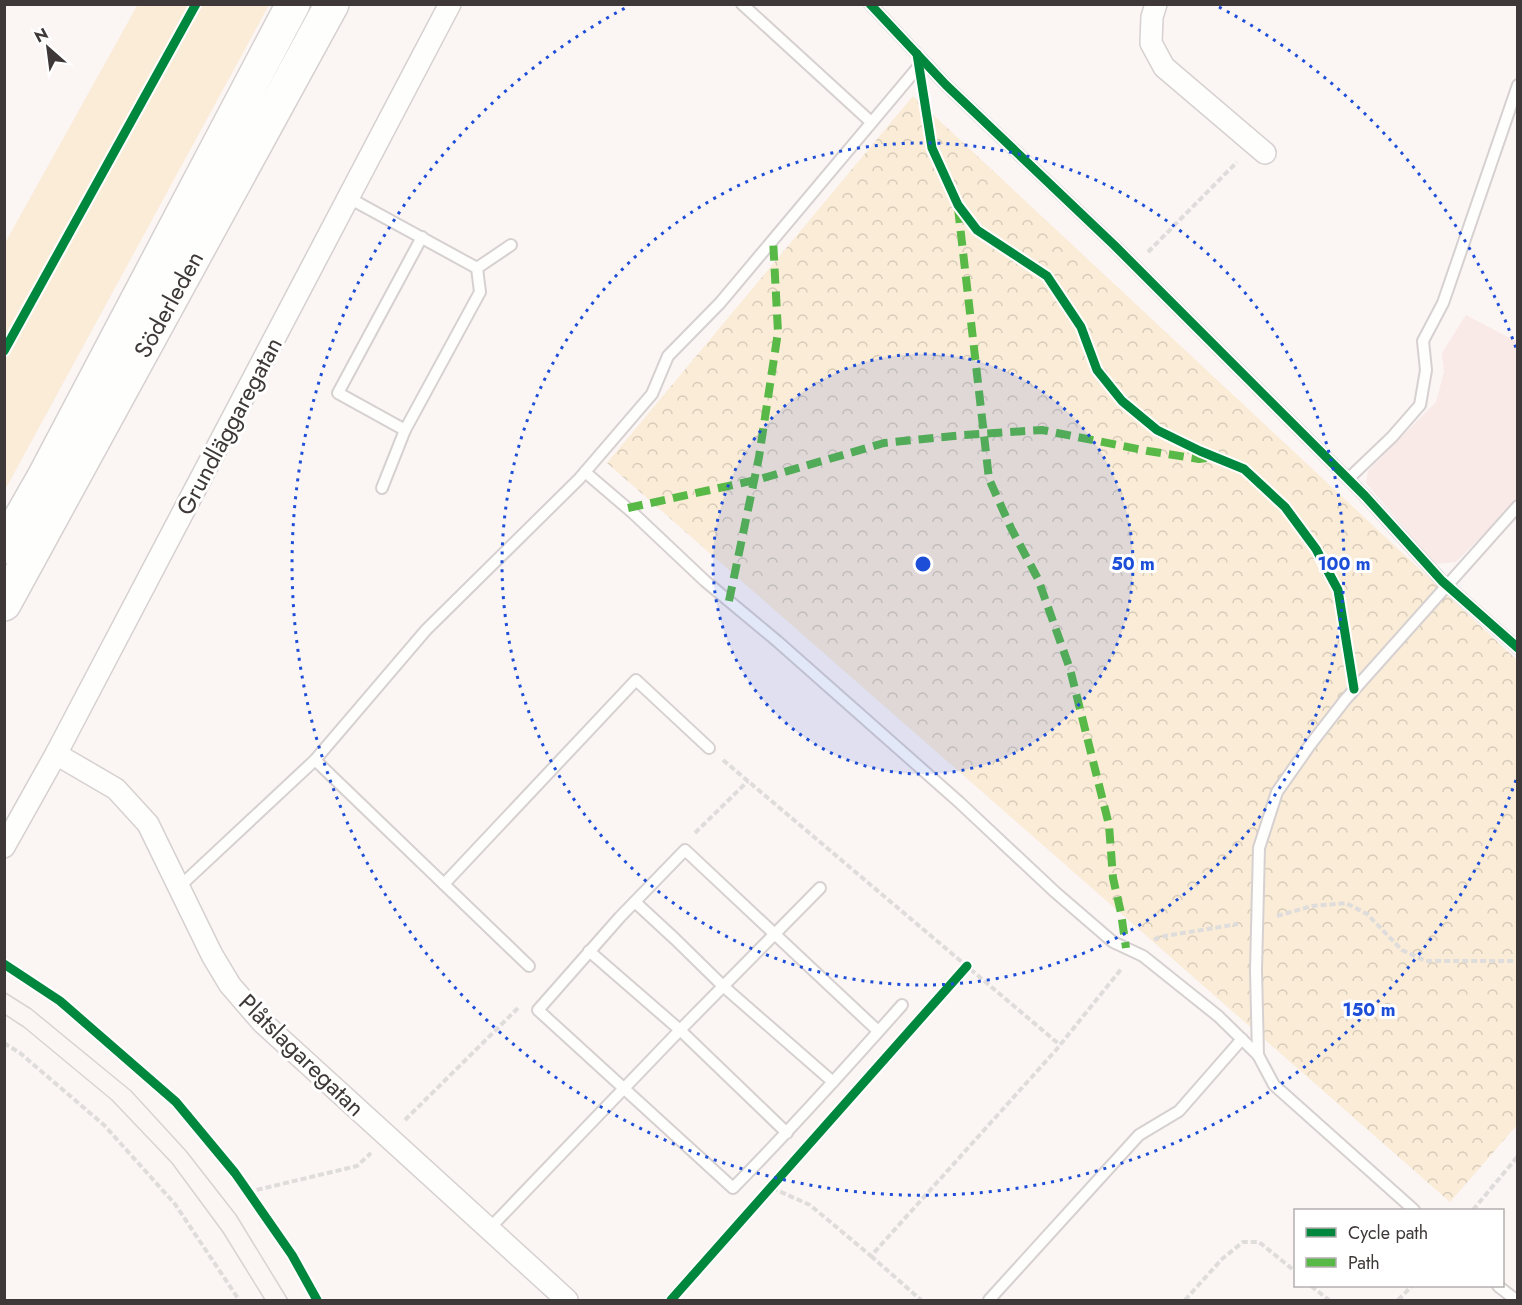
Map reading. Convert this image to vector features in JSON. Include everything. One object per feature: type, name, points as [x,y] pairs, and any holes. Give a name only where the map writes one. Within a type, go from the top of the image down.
[{"type":"highway","name":"Söderleden","points":[[4,547],[44,477],[293,4]]},
{"type":"highway","name":"Söderleden","points":[[4,604],[332,4]]},
{"type":"street","name":"Grundläggaregatan","points":[[4,847],[56,754],[450,4]]},
{"type":"street","points":[[1156,4],[1152,17],[1151,43],[1164,67],[1265,153]]},
{"type":"street","name":"Plåtslagaregatan","points":[[56,754],[116,789],[148,824],[212,955],[230,985],[262,1022],[567,1300]]},
{"type":"lane","points":[[742,4],[871,122]]},
{"type":"lane","points":[[870,4],[946,85],[1135,265],[1348,479],[1447,585],[1518,648]]},
{"type":"lane","points":[[178,889],[315,760],[426,630],[585,472],[652,394],[668,356],[720,303],[919,66]]},
{"type":"lane","points":[[1348,479],[1392,437],[1420,405],[1426,370],[1423,340],[1443,303],[1518,85]]},
{"type":"lane","points":[[349,198],[477,268]]},
{"type":"lane","points":[[405,430],[338,393],[422,237]]},
{"type":"lane","points":[[477,268],[511,245]]},
{"type":"lane","points":[[382,488],[405,430],[480,292],[477,268]]},
{"type":"lane","points":[[585,472],[633,513],[705,581],[777,641],[959,802],[1055,892],[1113,942],[1143,956],[1209,1008],[1258,1055],[1274,1085],[1413,1209]]},
{"type":"lane","points":[[1258,1055],[1256,970],[1260,848],[1277,792],[1345,700],[1518,506]]},
{"type":"lane","points":[[444,884],[636,680],[709,748]]},
{"type":"lane","points":[[315,760],[529,966]]},
{"type":"lane","points":[[878,1031],[685,850],[538,1010],[733,1188],[787,1133],[902,1005]]},
{"type":"lane","points":[[489,1229],[820,888]]},
{"type":"lane","points":[[635,902],[723,986],[833,1082]]},
{"type":"lane","points":[[590,951],[680,1030],[787,1133]]},
{"type":"lane","points":[[989,1300],[1139,1135],[1179,1112],[1242,1039]]},
{"type":"lane","points":[[1499,1287],[1516,1300]]},
{"type":"path","points":[[1135,265],[1238,163],[1231,156]]},
{"type":"path","points":[[709,748],[1060,1045]]},
{"type":"path","points":[[871,1256],[1060,1045],[1134,952],[1160,937],[1257,921],[1312,906],[1346,903],[1367,914],[1402,950],[1426,961],[1518,962]]},
{"type":"path","points":[[959,975],[967,966]]},
{"type":"path","points":[[4,1043],[20,1053],[104,1125],[175,1204],[239,1300]]},
{"type":"path","points":[[248,1191],[357,1166],[374,1150]]},
{"type":"path","points":[[1474,1209],[1518,1156]]},
{"type":"path","points":[[765,1196],[780,1179]]},
{"type":"path","points":[[241,1182],[254,1201]]},
{"type":"path","points":[[772,1188],[810,1205],[921,1300]]},
{"type":"path","points":[[1185,1300],[1222,1259],[1243,1242],[1259,1242],[1294,1270]]},
{"type":"path","points":[[1312,1287],[1329,1300]]},
{"type":"path","points":[[1398,1300],[1411,1287]]},
{"type":"shaded area","points":[[1466,315],[1517,342],[1517,500],[1456,562],[1435,564],[1366,483],[1368,471],[1436,402],[1444,372],[1442,353]]},
{"type":"green space","points":[[138,4],[269,5],[5,490],[5,243]]},
{"type":"green space","points":[[913,96],[1517,660],[1517,1125],[1450,1202],[607,463]]},
{"type":"tram line","points":[[4,992],[31,1009],[131,1091],[186,1151],[236,1215],[288,1300]]},
{"type":"tram line","points":[[4,1014],[24,1027],[112,1100],[172,1163],[223,1232],[265,1300]]},
{"type":"marked path","points":[[958,208],[989,479],[1011,528],[1038,579],[1070,669],[1109,825],[1113,878],[1126,948]]},
{"type":"marked path","points":[[729,601],[759,457],[778,332],[773,239]]},
{"type":"marked path","points":[[628,508],[760,479],[884,443],[963,435],[1042,430],[1148,451],[1199,459],[1207,458]]},
{"type":"cycle path","points":[[4,351],[196,4]]},
{"type":"cycle path","points":[[870,4],[946,85],[1114,245],[1365,496],[1442,581],[1518,648]]},
{"type":"cycle path","points":[[917,54],[932,148],[958,205],[977,230],[1047,276],[1081,327],[1097,370],[1122,401],[1157,430],[1244,469],[1285,507],[1316,549],[1338,590],[1354,689]]},
{"type":"cycle path","points":[[4,964],[60,1001],[176,1102],[235,1173],[292,1255],[317,1300]]},
{"type":"cycle path","points":[[671,1300],[967,966]]}]
